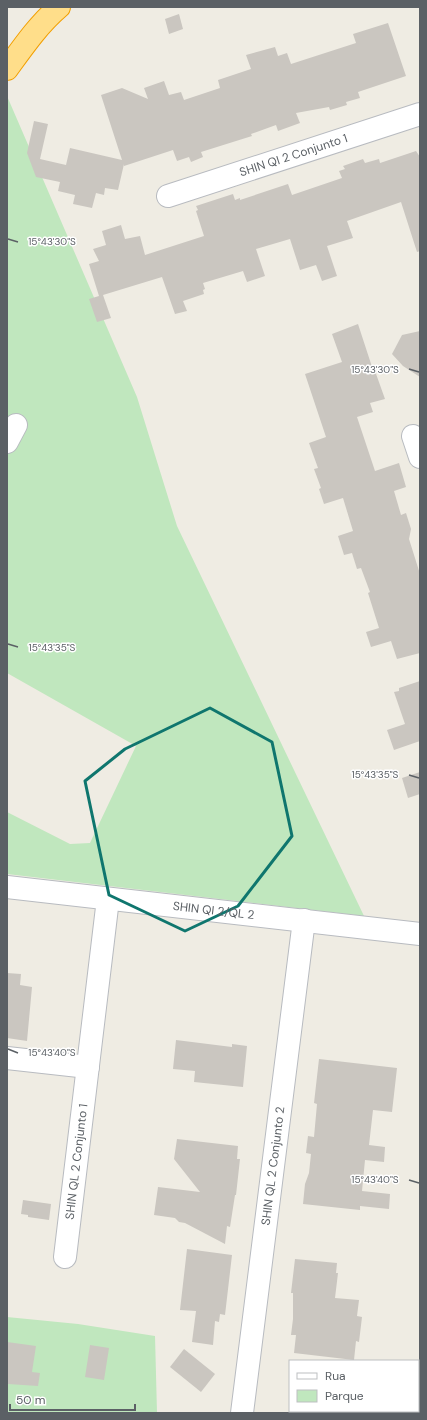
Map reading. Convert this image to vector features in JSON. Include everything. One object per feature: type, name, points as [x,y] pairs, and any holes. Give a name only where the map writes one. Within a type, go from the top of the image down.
[{"type":"highway","points":[[7,69],[30,36],[58,7]]},
{"type":"street","name":"SHIN QI 2 Conjunto 1","points":[[168,196],[420,114]]},
{"type":"street","points":[[414,436],[420,457]]},
{"type":"street","name":"SHIN QI 2/QL 2","points":[[7,887],[420,934]]},
{"type":"street","name":"SHIN QL 2 Conjunto 1","points":[[65,1256],[108,899]]},
{"type":"street","name":"SHIN QL 2 Conjunto 2","points":[[242,1413],[304,920]]},
{"type":"street","points":[[7,1058],[88,1067]]},
{"type":"highlighted area","points":[[210,708],[272,742],[292,836],[238,906],[185,931],[109,895],[85,781],[125,749]]},
{"type":"green space","points":[[7,96],[137,397],[177,526],[364,916],[7,874],[7,812],[70,844],[90,843],[136,746],[7,673]]},
{"type":"green space","points":[[7,1317],[78,1324],[155,1336],[157,1413],[7,1413]]},
{"type":"building","points":[[179,14],[183,29],[169,34],[165,19]]},
{"type":"building","points":[[388,23],[406,76],[358,92],[360,98],[346,102],[347,105],[330,110],[329,107],[296,113],[300,123],[278,131],[276,125],[251,134],[252,136],[201,152],[203,157],[191,162],[189,157],[177,161],[173,150],[124,166],[124,164],[118,190],[105,188],[104,195],[96,193],[92,208],[73,204],[75,195],[58,191],[60,182],[36,177],[27,153],[34,121],[48,124],[40,159],[66,165],[70,148],[122,160],[101,95],[122,88],[148,99],[144,88],[164,81],[169,95],[181,92],[184,100],[220,88],[218,80],[251,69],[246,55],[275,47],[278,56],[287,53],[291,64],[356,43],[353,34]]},
{"type":"building","points":[[416,151],[420,157],[420,251],[417,252],[401,202],[347,221],[353,238],[327,246],[337,276],[322,281],[316,265],[300,270],[290,239],[256,249],[265,276],[247,282],[243,271],[203,283],[205,289],[203,290],[204,294],[183,301],[187,311],[175,314],[162,277],[103,295],[111,318],[97,322],[89,299],[99,296],[89,264],[99,261],[93,249],[106,245],[102,231],[121,225],[125,239],[140,236],[145,255],[204,236],[196,211],[198,210],[196,206],[233,194],[235,200],[240,198],[240,200],[288,184],[292,195],[342,178],[339,171],[345,169],[343,166],[363,159],[365,163],[379,159],[380,163]]},
{"type":"building","points":[[358,324],[374,373],[375,371],[385,399],[370,403],[373,412],[357,417],[375,471],[399,463],[406,487],[394,491],[401,515],[406,513],[411,529],[409,539],[420,574],[420,653],[397,659],[391,641],[371,647],[366,632],[379,628],[368,593],[370,592],[361,568],[357,569],[352,553],[344,555],[338,536],[353,531],[343,498],[324,504],[319,489],[321,488],[314,469],[318,468],[309,443],[326,437],[305,374],[342,362],[332,334]]},
{"type":"building","points":[[420,331],[420,377],[403,366],[392,354],[402,335]]},
{"type":"building","points":[[420,681],[420,741],[394,750],[387,730],[405,724],[394,692],[399,691],[399,688]]},
{"type":"building","points":[[420,772],[420,794],[408,798],[402,778]]},
{"type":"building","points":[[7,973],[21,974],[20,985],[32,987],[27,1041],[7,1038]]},
{"type":"building","points":[[176,1040],[232,1047],[232,1044],[247,1046],[243,1087],[194,1082],[195,1071],[173,1069]]},
{"type":"building","points":[[319,1059],[397,1068],[392,1112],[373,1110],[369,1145],[385,1147],[384,1162],[365,1160],[362,1191],[390,1194],[389,1209],[360,1206],[360,1210],[303,1204],[311,1154],[306,1153],[308,1136],[314,1137],[317,1104],[314,1103]]},
{"type":"building","points":[[177,1139],[238,1146],[237,1159],[240,1159],[236,1195],[230,1227],[227,1226],[225,1244],[185,1223],[179,1222],[175,1218],[154,1215],[158,1187],[200,1192],[174,1159]]},
{"type":"building","points":[[23,1200],[51,1204],[49,1220],[28,1217],[28,1215],[21,1214]]},
{"type":"building","points":[[187,1249],[232,1255],[225,1315],[220,1314],[219,1322],[215,1321],[213,1345],[192,1342],[196,1311],[180,1310]]},
{"type":"building","points":[[295,1259],[337,1263],[336,1273],[338,1273],[335,1298],[359,1300],[357,1316],[362,1317],[359,1342],[356,1341],[354,1360],[294,1353],[296,1335],[291,1335],[293,1319],[293,1293],[291,1293]]},
{"type":"building","points":[[7,1342],[36,1346],[32,1372],[40,1373],[38,1386],[8,1384]]},
{"type":"building","points":[[90,1345],[109,1348],[104,1380],[85,1377]]},
{"type":"building","points":[[184,1349],[215,1374],[201,1392],[170,1367]]}]
